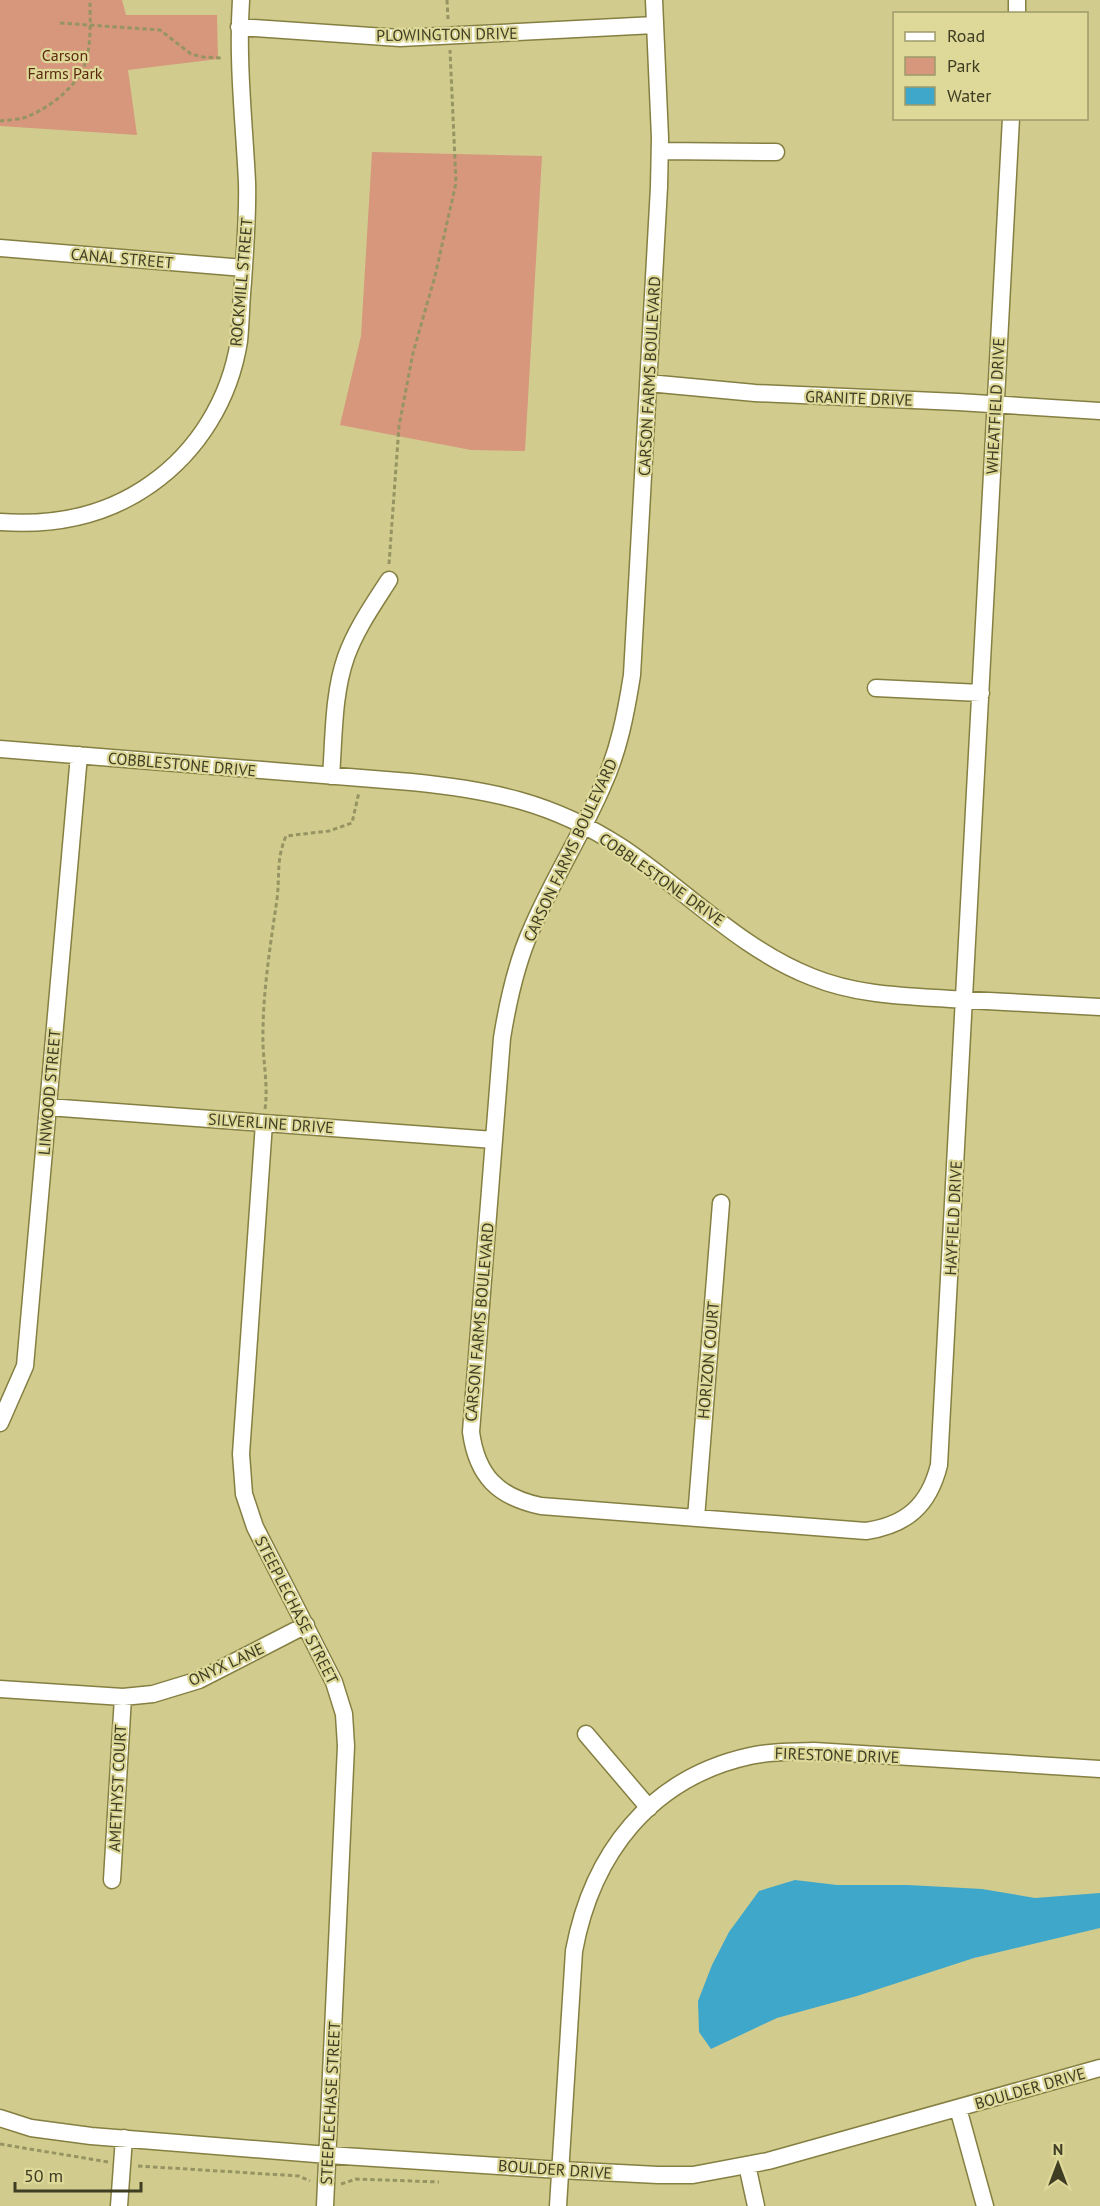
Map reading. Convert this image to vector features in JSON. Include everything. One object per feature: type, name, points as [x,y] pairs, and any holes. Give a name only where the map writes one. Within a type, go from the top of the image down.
[{"type":"street","name":"ROCKMILL STREET","points":[[0,522],[56,522],[112,507],[138,494],[165,474],[186,454],[206,428],[220,403],[232,372],[239,341],[244,268],[247,201],[239,27],[241,0]]},
{"type":"street","name":"CARSON FARMS BOULEVARD","points":[[654,0],[660,151],[632,675],[627,708],[617,747],[603,784],[531,929],[507,1005],[502,1038],[471,1432],[473,1450],[480,1467],[491,1482],[521,1502],[541,1506],[696,1518]]},
{"type":"street","name":"PLOWINGTON DRIVE","points":[[239,27],[400,38],[655,25]]},
{"type":"street","name":"WHEATFIELD DRIVE","points":[[981,693],[1011,120]]},
{"type":"street","points":[[660,151],[776,152]]},
{"type":"street","name":"CANAL STREET","points":[[0,248],[244,268]]},
{"type":"street","name":"GRANITE DRIVE","points":[[648,383],[755,393],[1100,411]]},
{"type":"street","points":[[331,776],[339,687],[346,657],[358,630],[388,580]]},
{"type":"street","points":[[876,688],[981,693]]},
{"type":"street","name":"HAYFIELD DRIVE","points":[[696,1518],[875,1530],[900,1522],[914,1512],[926,1498],[935,1482],[939,1465],[981,693]]},
{"type":"street","name":"COBBLESTONE DRIVE","points":[[0,749],[360,778],[468,788],[488,792],[547,809],[584,825],[621,847],[754,946],[782,963],[843,988],[880,994],[1100,1007]]},
{"type":"street","name":"LINWOOD STREET","points":[[0,1423],[24,1366],[79,755]]},
{"type":"street","name":"SILVERLINE DRIVE","points":[[48,1107],[494,1140]]},
{"type":"street","name":"STEEPLECHASE STREET","points":[[264,1123],[241,1454],[244,1494],[255,1527],[334,1682],[344,1714],[346,1746],[325,2206]]},
{"type":"street","name":"HORIZON COURT","points":[[696,1518],[721,1203]]},
{"type":"street","name":"ONYX LANE","points":[[0,1689],[123,1697],[153,1694],[199,1680],[306,1625]]},
{"type":"street","name":"AMETHYST COURT","points":[[112,1880],[123,1697]]},
{"type":"street","points":[[586,1734],[650,1808]]},
{"type":"street","name":"FIRESTONE DRIVE","points":[[558,2206],[573,1951],[579,1924],[588,1895],[601,1867],[626,1831],[664,1794],[723,1764],[775,1752],[814,1751],[1100,1769]]},
{"type":"street","name":"BOULDER DRIVE","points":[[0,2118],[31,2128],[328,2155],[560,2170],[693,2175],[768,2162],[1100,2068]]},
{"type":"street","points":[[958,2108],[986,2206]]},
{"type":"street","points":[[119,2206],[124,2138]]},
{"type":"street","points":[[747,2165],[756,2206]]},
{"type":"path","points":[[0,121],[23,118],[47,106],[72,85],[82,69],[88,52],[90,0]]},
{"type":"path","points":[[388,580],[399,426],[413,353],[435,276],[456,183],[447,0]]},
{"type":"path","points":[[60,23],[160,30],[191,54],[203,57],[240,58]]},
{"type":"path","points":[[264,1123],[267,1094],[263,1047],[267,962],[277,898],[279,853],[286,836],[329,831],[352,822],[359,799],[360,778]]},
{"type":"path","points":[[0,2144],[88,2160],[299,2176],[312,2182],[340,2184],[356,2179],[440,2182]]},
{"type":"green space","name":"Carson Farms Park","points":[[0,0],[122,0],[126,15],[217,15],[218,59],[128,70],[137,135],[0,126]]},
{"type":"green space","points":[[372,152],[542,156],[525,451],[471,450],[340,425],[361,336]]},
{"type":"water","points":[[795,1880],[837,1885],[908,1885],[982,1889],[1035,1898],[1100,1893],[1100,1928],[974,1958],[857,1996],[777,2018],[711,2049],[699,2032],[698,2001],[712,1965],[729,1932],[759,1891]]}]
